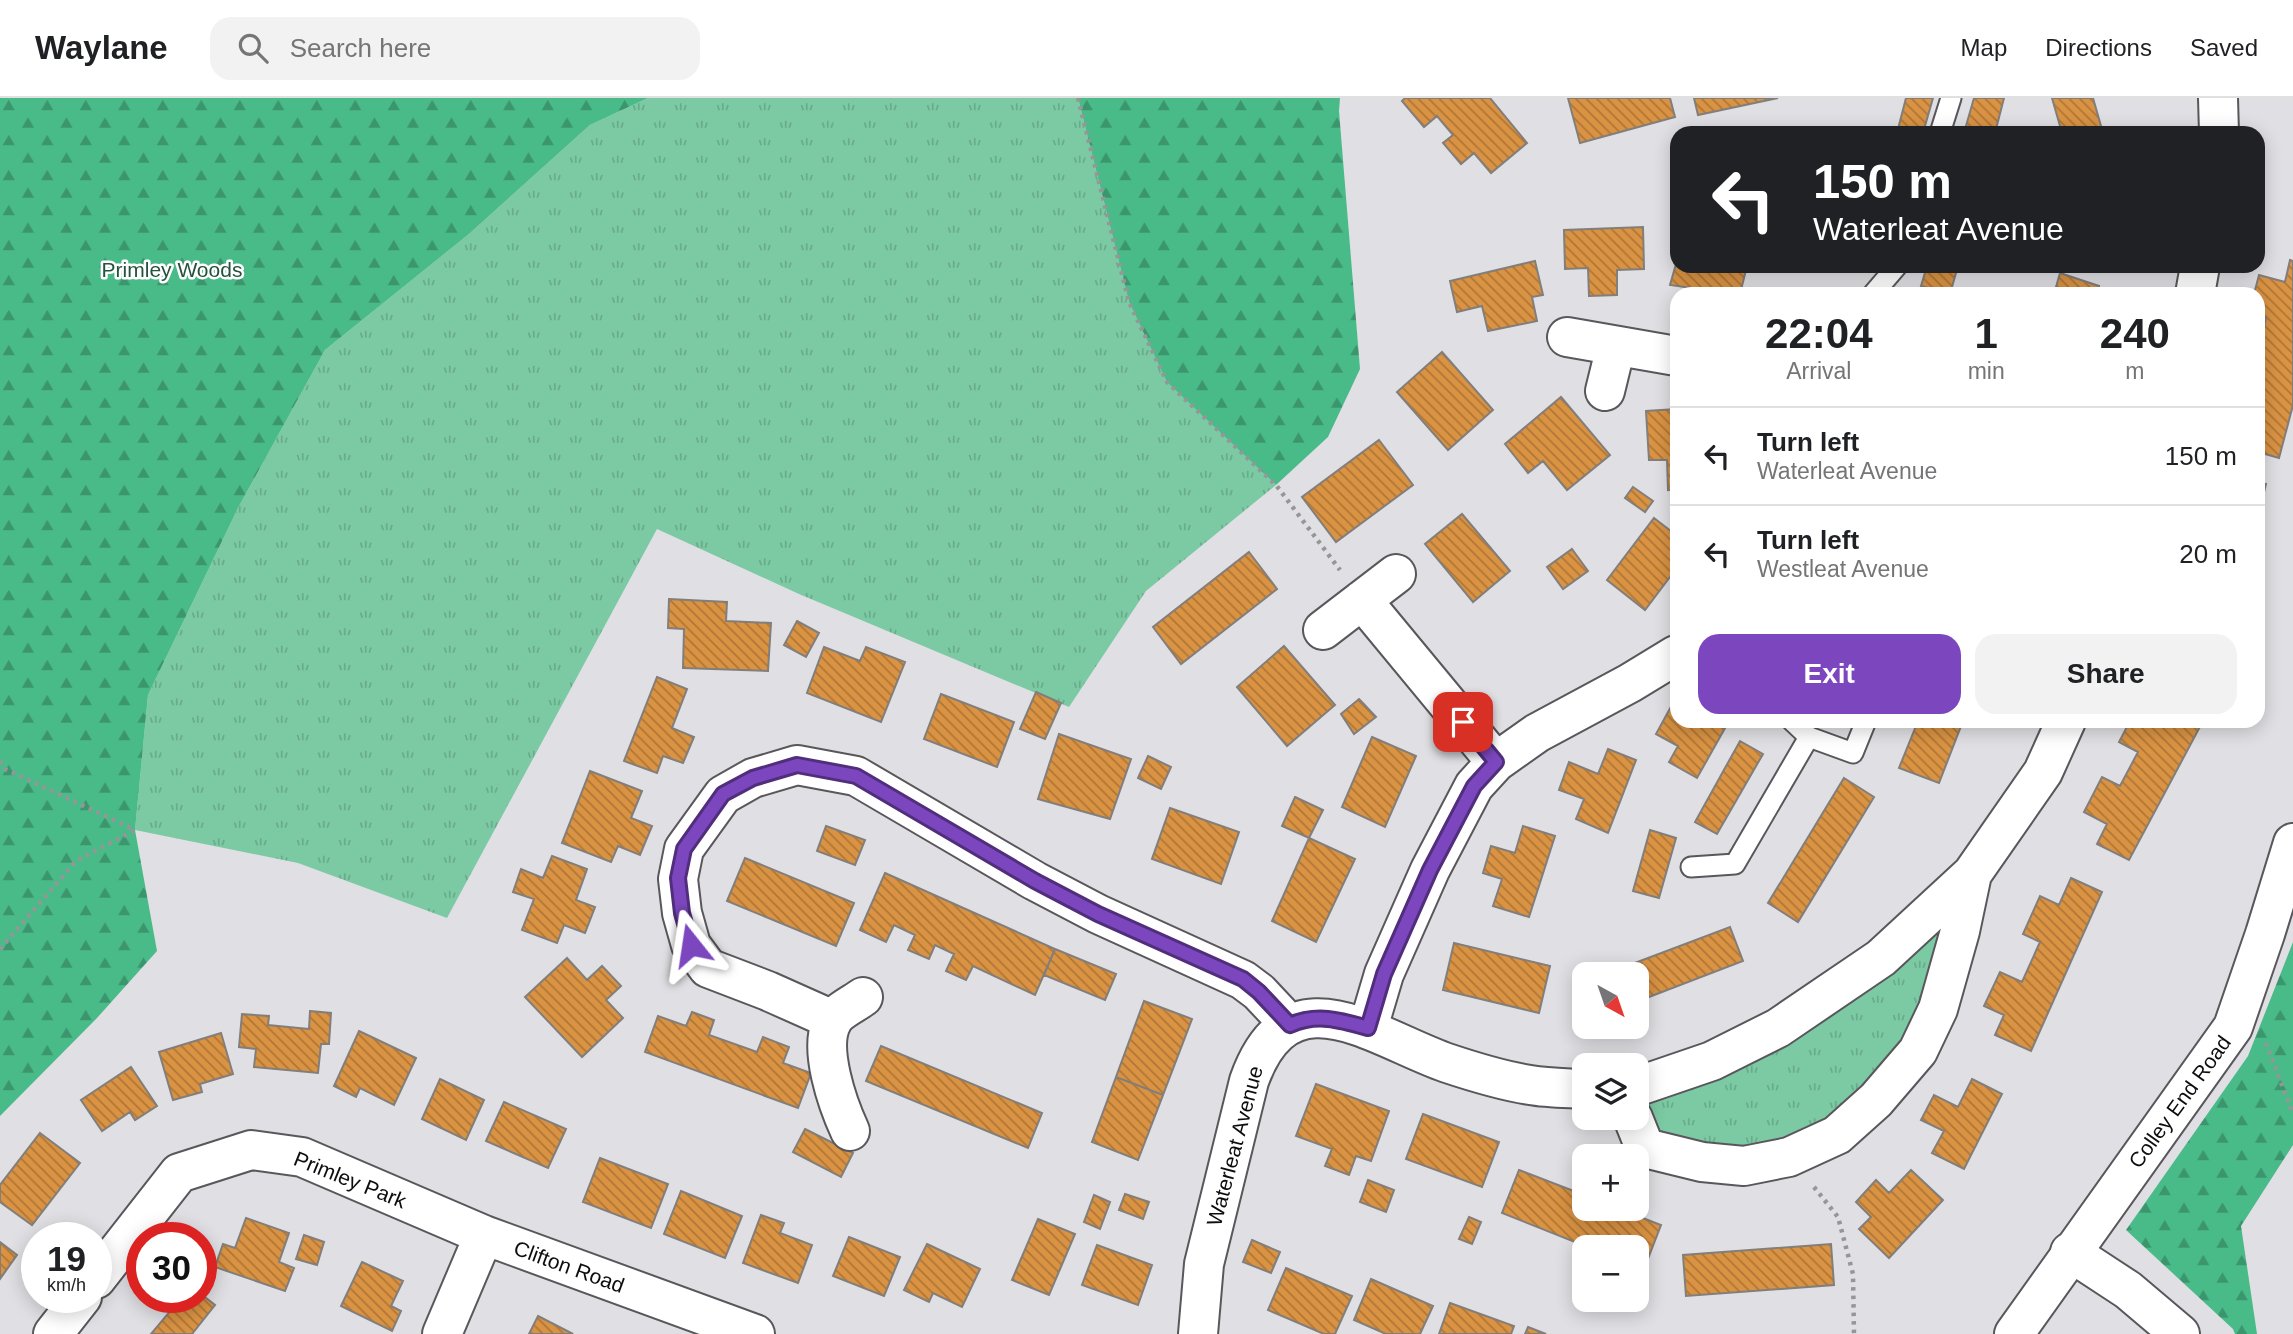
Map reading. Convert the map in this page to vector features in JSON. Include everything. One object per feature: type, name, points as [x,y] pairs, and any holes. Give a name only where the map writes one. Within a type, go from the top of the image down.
[{"type":"street","points":[[2218,98],[2219,126]]},
{"type":"street","points":[[1567,337],[1670,355]]},
{"type":"street","points":[[1605,391],[1616,345]]},
{"type":"street","points":[[1324,630],[1396,574]]},
{"type":"street","points":[[1362,600],[1496,762]]},
{"type":"street","points":[[1368,1028],[1384,974],[1430,870],[1474,786],[1496,762],[1537,733],[1670,659]]},
{"type":"street","points":[[1649,1083],[1712,1061],[1778,1028],[1881,958],[1972,874],[2043,772],[2063,728]]},
{"type":"street","points":[[833,1020],[708,968],[691,945],[682,913],[678,878],[684,849],[723,794],[753,778],[797,765],[856,776],[1035,881],[1098,914],[1243,979],[1290,1025],[1313,1018],[1338,1020],[1368,1028],[1446,1063],[1530,1085],[1572,1088]]},
{"type":"street","name":"Colley End Road","points":[[2014,1334],[2233,1027],[2293,843]]},
{"type":"street","points":[[1638,1130],[1645,1148],[1702,1162],[1744,1166],[1789,1157],[1837,1135],[1876,1100],[1918,1051],[1938,1009],[1960,931],[1972,874]]},
{"type":"street","points":[[850,1130],[841,1112],[829,1068],[828,1040],[833,1020],[863,997]]},
{"type":"street","name":"Waterleat Avenue","points":[[1198,1334],[1204,1264],[1250,1081],[1264,1048],[1290,1025]]},
{"type":"street","name":"Primley Park","points":[[112,1259],[179,1173],[251,1150],[302,1157],[484,1236]]},
{"type":"street","points":[[442,1334],[484,1236]]},
{"type":"street","name":"Clifton Road","points":[[484,1236],[755,1334]]},
{"type":"street","points":[[2070,1252],[2128,1290],[2180,1334]]},
{"type":"street","points":[[53,1334],[69,1313]]},
{"type":"lane","points":[[1942,126],[1951,98]]},
{"type":"lane","points":[[1879,287],[1891,273]]},
{"type":"lane","points":[[1799,728],[1809,737],[1853,753],[1863,728]]},
{"type":"lane","points":[[1691,867],[1735,864],[1809,737]]},
{"type":"path","points":[[1077,98],[1129,302],[1167,382],[1276,485],[1362,600]]},
{"type":"path","points":[[0,761],[5,769],[135,830],[76,861],[0,948]]},
{"type":"path","points":[[2244,996],[2270,1053],[2293,1114]]},
{"type":"path","points":[[1789,1157],[1838,1217],[1853,1274],[1854,1334]]},
{"type":"green space","name":"Primley Woods","points":[[0,98],[648,98],[590,125],[469,234],[325,350],[238,508],[148,695],[135,830],[157,951],[97,1018],[0,1116]]},
{"type":"green space","points":[[648,98],[1078,98],[1129,302],[1167,381],[1276,485],[1146,591],[1069,707],[799,594],[657,529],[447,918],[298,863],[135,830],[148,695],[238,508],[325,350],[469,234],[590,125]]},
{"type":"green space","points":[[1078,98],[1340,98],[1360,369],[1328,437],[1276,485],[1167,382],[1129,302]]},
{"type":"green space","points":[[1972,874],[1938,1009],[1837,1135],[1702,1162],[1649,1127],[1649,1083],[1712,1061]]},
{"type":"green space","points":[[2293,942],[2293,1145],[2241,1226],[2257,1334],[2235,1334],[2233,1329],[2126,1230],[2248,1056]]},
{"type":"building","points":[[1405,98],[1490,98],[1527,143],[1491,173],[1474,153],[1461,164],[1443,143],[1453,135],[1437,116],[1424,127],[1402,101]]},
{"type":"building","points":[[1568,98],[1670,98],[1675,117],[1580,143]]},
{"type":"building","points":[[1694,98],[1778,98],[1698,115]]},
{"type":"building","points":[[1906,98],[1933,98],[1925,126],[1899,126]]},
{"type":"building","points":[[1974,98],[2004,98],[1997,126],[1966,126]]},
{"type":"building","points":[[2052,98],[2093,98],[2101,126],[2060,126]]},
{"type":"building","points":[[1643,227],[1644,269],[1617,270],[1617,295],[1589,296],[1588,268],[1565,269],[1564,230]]},
{"type":"building","points":[[2290,260],[2293,261],[2293,405],[2279,458],[2265,454],[2265,287],[2256,287],[2259,275],[2285,282]]},
{"type":"building","points":[[1535,261],[1543,295],[1532,297],[1537,321],[1488,331],[1482,306],[1457,312],[1450,281]]},
{"type":"building","points":[[1673,273],[1745,273],[1742,287],[1670,285]]},
{"type":"building","points":[[1925,273],[1956,273],[1952,287],[1921,286]]},
{"type":"building","points":[[2060,273],[2099,286],[2099,287],[2056,287]]},
{"type":"building","points":[[1442,352],[1493,410],[1448,450],[1397,392]]},
{"type":"building","points":[[1561,397],[1610,455],[1567,490],[1543,461],[1528,473],[1505,444]]},
{"type":"building","points":[[1670,409],[1670,490],[1667,460],[1649,460],[1646,411]]},
{"type":"building","points":[[1379,440],[1413,485],[1336,542],[1302,497]]},
{"type":"building","points":[[1633,487],[1653,501],[1645,512],[1625,498]]},
{"type":"building","points":[[1462,514],[1510,571],[1473,602],[1425,544]]},
{"type":"building","points":[[1654,518],[1670,530],[1670,577],[1645,610],[1607,580]]},
{"type":"building","points":[[1572,549],[1588,571],[1563,589],[1547,567]]},
{"type":"building","points":[[1249,552],[1277,589],[1181,664],[1153,627]]},
{"type":"building","points":[[669,599],[727,602],[726,621],[771,623],[768,671],[683,668],[684,629],[668,628]]},
{"type":"building","points":[[797,621],[819,633],[806,657],[784,645]]},
{"type":"building","points":[[1284,646],[1335,705],[1287,746],[1237,687]]},
{"type":"building","points":[[824,647],[860,661],[866,647],[905,662],[881,722],[807,693]]},
{"type":"building","points":[[657,677],[687,689],[672,728],[694,737],[683,763],[663,756],[657,773],[624,761]]},
{"type":"building","points":[[1036,692],[1061,703],[1045,739],[1020,729]]},
{"type":"building","points":[[941,694],[1014,722],[997,767],[924,739]]},
{"type":"building","points":[[1359,699],[1376,717],[1354,734],[1341,714]]},
{"type":"building","points":[[1670,708],[1670,728],[1725,728],[1697,778],[1669,762],[1678,746],[1656,734]]},
{"type":"building","points":[[1915,728],[1960,728],[1939,783],[1899,768]]},
{"type":"building","points":[[2126,728],[2199,728],[2129,860],[2097,844],[2107,824],[2084,812],[2102,777],[2120,786],[2138,752],[2119,742]]},
{"type":"building","points":[[1059,734],[1131,759],[1110,819],[1038,799]]},
{"type":"building","points":[[1372,737],[1416,756],[1385,827],[1342,807]]},
{"type":"building","points":[[1740,741],[1763,754],[1717,834],[1695,822]]},
{"type":"building","points":[[1608,749],[1636,760],[1608,833],[1576,819],[1584,799],[1559,790],[1569,762],[1598,774]]},
{"type":"building","points":[[1148,756],[1171,767],[1161,789],[1138,778]]},
{"type":"building","points":[[590,771],[642,791],[631,818],[652,826],[640,855],[618,846],[611,862],[562,843]]},
{"type":"building","points":[[1844,778],[1874,797],[1798,922],[1768,903]]},
{"type":"building","points":[[1295,797],[1323,810],[1309,838],[1282,826]]},
{"type":"building","points":[[1170,808],[1239,832],[1221,884],[1152,859]]},
{"type":"building","points":[[826,826],[865,840],[855,865],[817,851]]},
{"type":"building","points":[[1523,826],[1555,836],[1529,917],[1493,906],[1502,879],[1483,873],[1491,846],[1515,853]]},
{"type":"building","points":[[1650,830],[1676,838],[1659,898],[1633,891]]},
{"type":"building","points":[[1309,838],[1355,859],[1316,942],[1272,921]]},
{"type":"building","points":[[552,856],[587,869],[576,900],[595,907],[585,933],[564,925],[557,943],[522,930],[534,899],[513,892],[521,869],[543,878]]},
{"type":"building","points":[[745,858],[854,903],[836,946],[727,901]]},
{"type":"building","points":[[885,873],[1055,949],[1035,995],[973,966],[966,980],[946,971],[954,954],[935,945],[929,959],[908,950],[915,935],[894,925],[886,942],[860,930]]},
{"type":"building","points":[[2071,878],[2102,892],[2031,1051],[1995,1035],[2004,1015],[1984,1006],[2000,972],[2022,982],[2040,942],[2023,934],[2040,896],[2059,905]]},
{"type":"building","points":[[1730,927],[1743,961],[1649,997],[1649,962],[1637,962]]},
{"type":"building","points":[[1454,943],[1550,966],[1539,1013],[1443,990]]},
{"type":"building","points":[[1055,949],[1116,974],[1105,1000],[1044,975]]},
{"type":"building","points":[[567,958],[587,980],[602,966],[621,986],[606,1000],[623,1018],[582,1057],[525,997]]},
{"type":"building","points":[[1144,1001],[1192,1019],[1163,1095],[1116,1077]]},
{"type":"building","points":[[310,1011],[331,1013],[329,1044],[321,1044],[318,1073],[254,1067],[256,1049],[239,1047],[242,1014],[269,1016],[268,1025],[309,1029]]},
{"type":"building","points":[[692,1012],[714,1020],[709,1035],[757,1052],[763,1037],[789,1047],[783,1063],[811,1073],[798,1108],[645,1052],[658,1016],[686,1026]]},
{"type":"building","points":[[359,1031],[416,1058],[394,1105],[360,1088],[356,1097],[334,1086]]},
{"type":"building","points":[[221,1033],[233,1074],[200,1084],[202,1092],[173,1100],[159,1052]]},
{"type":"building","points":[[881,1046],[1042,1113],[1028,1148],[866,1081]]},
{"type":"building","points":[[131,1067],[157,1106],[135,1120],[130,1112],[102,1131],[81,1100]]},
{"type":"building","points":[[1116,1077],[1163,1095],[1138,1160],[1092,1142]]},
{"type":"building","points":[[440,1079],[484,1100],[466,1140],[422,1119]]},
{"type":"building","points":[[1972,1079],[2002,1094],[1964,1169],[1932,1153],[1944,1131],[1921,1120],[1934,1095],[1958,1107]]},
{"type":"building","points":[[1316,1084],[1389,1111],[1371,1161],[1356,1156],[1349,1175],[1325,1166],[1332,1149],[1296,1136]]},
{"type":"building","points":[[504,1102],[566,1129],[548,1168],[486,1141]]},
{"type":"building","points":[[1423,1114],[1499,1142],[1482,1187],[1406,1159]]},
{"type":"building","points":[[805,1129],[853,1153],[841,1177],[793,1152]]},
{"type":"building","points":[[40,1133],[80,1163],[34,1222],[28,1222],[0,1202],[0,1185]]},
{"type":"building","points":[[600,1158],[668,1184],[651,1228],[583,1202]]},
{"type":"building","points":[[1519,1170],[1572,1190],[1572,1221],[1649,1220],[1661,1225],[1649,1256],[1649,1235],[1572,1235],[1572,1241],[1502,1213]]},
{"type":"building","points":[[1911,1170],[1943,1200],[1889,1258],[1859,1229],[1871,1217],[1856,1202],[1876,1180],[1889,1193]]},
{"type":"building","points":[[1368,1180],[1394,1190],[1386,1212],[1360,1202]]},
{"type":"building","points":[[681,1191],[742,1216],[725,1258],[664,1234]]},
{"type":"building","points":[[1125,1194],[1149,1202],[1143,1219],[1119,1210]]},
{"type":"building","points":[[1094,1195],[1110,1202],[1100,1229],[1084,1222]]},
{"type":"building","points":[[761,1215],[784,1223],[780,1233],[812,1245],[798,1283],[743,1263]]},
{"type":"building","points":[[1469,1217],[1481,1222],[1472,1244],[1459,1239]]},
{"type":"building","points":[[246,1218],[289,1233],[279,1262],[294,1268],[285,1291],[217,1268],[223,1244],[235,1248]]},
{"type":"building","points":[[1038,1219],[1075,1234],[1049,1295],[1012,1280]]},
{"type":"building","points":[[304,1235],[324,1242],[317,1265],[296,1259]]},
{"type":"building","points":[[849,1237],[900,1257],[884,1296],[833,1276]]},
{"type":"building","points":[[1252,1240],[1280,1252],[1271,1273],[1243,1262]]},
{"type":"building","points":[[0,1242],[17,1255],[0,1279]]},
{"type":"building","points":[[927,1244],[980,1269],[962,1307],[933,1293],[929,1302],[904,1290]]},
{"type":"building","points":[[1831,1244],[1834,1285],[1686,1296],[1683,1255]]},
{"type":"building","points":[[1097,1245],[1152,1265],[1138,1305],[1082,1285]]},
{"type":"building","points":[[362,1262],[403,1281],[391,1306],[401,1311],[392,1331],[341,1306]]},
{"type":"building","points":[[1286,1268],[1352,1296],[1335,1334],[1324,1334],[1268,1310]]},
{"type":"building","points":[[1371,1279],[1433,1306],[1420,1334],[1386,1334],[1354,1320]]},
{"type":"building","points":[[1450,1303],[1514,1326],[1511,1334],[1439,1334]]},
{"type":"building","points":[[169,1313],[209,1313],[192,1334],[151,1334]]},
{"type":"building","points":[[538,1316],[573,1334],[529,1334]]},
{"type":"building","points":[[1528,1327],[1546,1334],[1525,1334]]},
{"type":"route","points":[[691,945],[682,913],[678,878],[684,849],[723,794],[753,778],[797,765],[856,776],[1035,881],[1098,914],[1243,979],[1290,1025],[1303,1019],[1330,1018],[1368,1028],[1384,974],[1430,870],[1474,786],[1496,762],[1463,722]]}]
